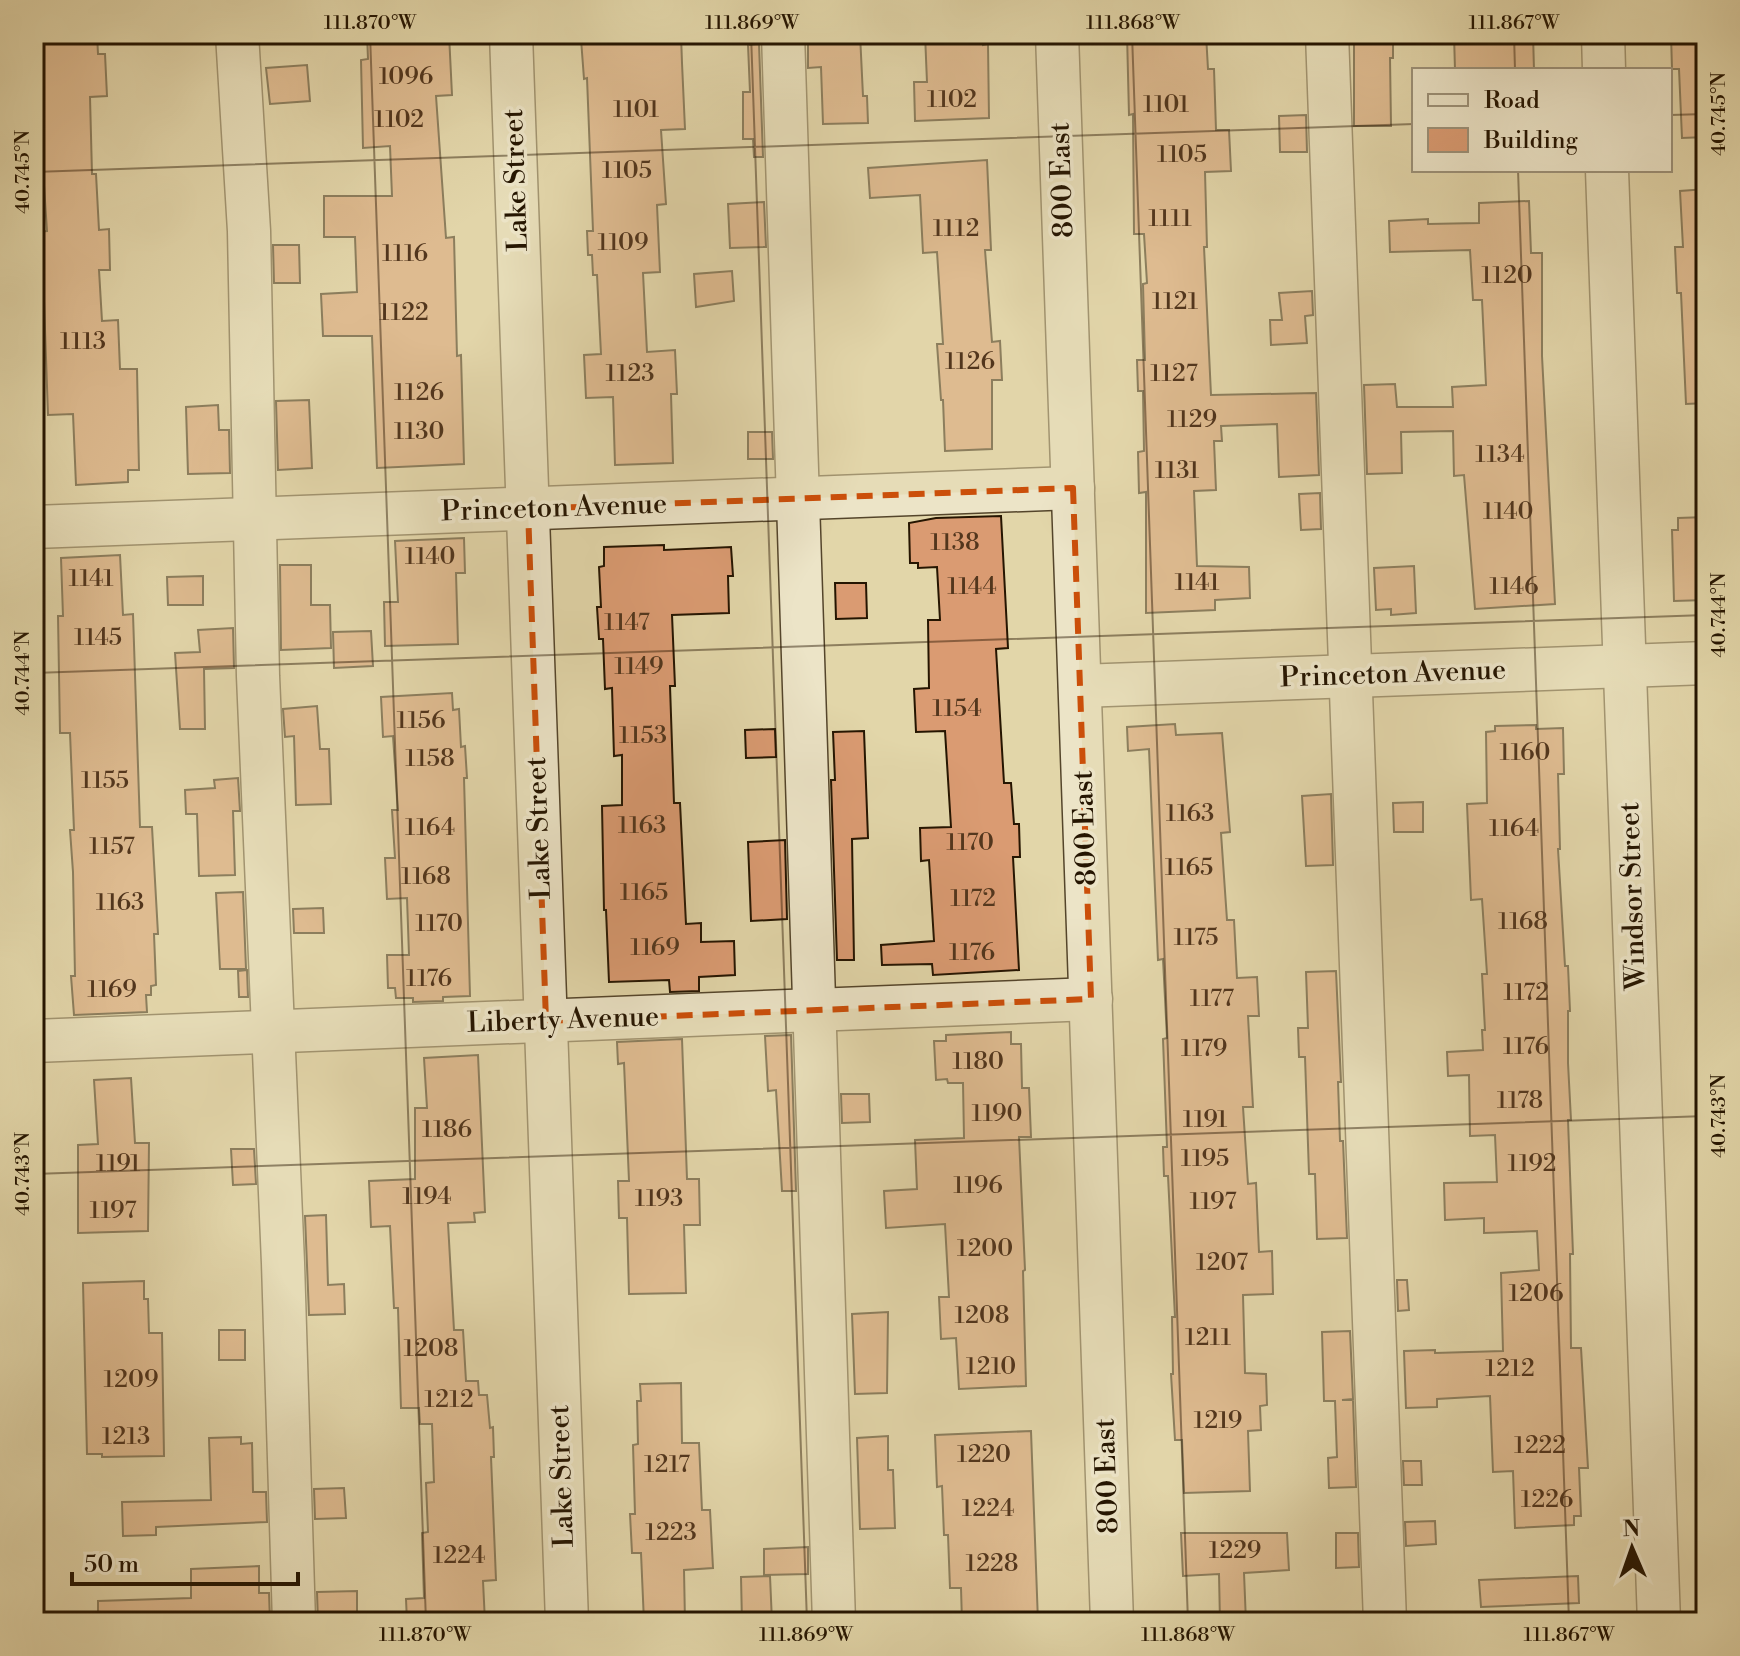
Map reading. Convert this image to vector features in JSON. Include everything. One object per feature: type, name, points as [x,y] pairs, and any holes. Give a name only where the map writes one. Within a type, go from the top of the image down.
[{"type":"street","points":[[237,34],[249,231],[255,519],[294,1622]]},
{"type":"street","name":"Lake Street","points":[[511,34],[567,1622]]},
{"type":"street","points":[[783,34],[834,1622]]},
{"type":"street","name":"800 East","points":[[1057,34],[1112,1622]]},
{"type":"street","points":[[1327,34],[1385,1622]]},
{"type":"street","points":[[1603,34],[1604,68]]},
{"type":"street","name":"Windsor Street","points":[[1607,172],[1659,1622]]},
{"type":"street","name":"Princeton Avenue","points":[[34,527],[1073,488]]},
{"type":"street","name":"Princeton Avenue","points":[[1080,686],[1706,663]]},
{"type":"street","name":"Liberty Avenue","points":[[34,1041],[1091,999]]},
{"type":"highlighted area","points":[[1073,488],[1091,999],[546,1021],[528,509]]},
{"type":"building","points":[[34,34],[97,34],[98,54],[105,54],[107,96],[90,97],[92,174],[96,174],[99,230],[109,229],[110,270],[99,270],[102,321],[118,320],[120,369],[137,369],[139,470],[128,470],[128,482],[76,485],[73,414],[48,415],[43,272],[34,272],[34,232],[47,231]]},
{"type":"building","points":[[367,34],[449,34],[452,95],[436,96],[446,238],[454,237],[464,464],[377,468],[372,336],[323,336],[321,294],[357,292],[355,237],[324,237],[324,196],[392,196],[390,146],[363,148],[361,60],[368,59]]},
{"type":"building","points":[[808,34],[860,34],[863,96],[867,96],[868,123],[823,124],[821,67],[808,68]]},
{"type":"building","points":[[925,34],[982,34],[983,45],[988,44],[989,118],[915,121],[914,82],[927,82]]},
{"type":"building","points":[[1127,34],[1206,34],[1208,69],[1214,69],[1216,130],[1229,130],[1231,171],[1205,172],[1207,247],[1204,247],[1211,395],[1316,393],[1319,475],[1279,477],[1277,424],[1221,426],[1222,441],[1214,441],[1216,490],[1194,491],[1197,566],[1249,567],[1250,598],[1215,600],[1215,610],[1146,613],[1146,492],[1139,493],[1138,452],[1144,451],[1143,391],[1138,391],[1137,360],[1145,360],[1143,284],[1147,283],[1144,234],[1134,234],[1133,114],[1129,115]]},
{"type":"building","points":[[1354,34],[1393,34],[1393,58],[1390,58],[1391,126],[1354,126]]},
{"type":"building","points":[[1454,34],[1533,34],[1534,68],[1455,68]]},
{"type":"building","points":[[1671,34],[1706,34],[1706,137],[1682,138],[1679,69],[1672,68]]},
{"type":"building","points":[[681,35],[685,129],[661,130],[666,204],[657,205],[660,272],[643,273],[647,352],[675,350],[677,394],[671,394],[673,463],[615,465],[613,397],[586,398],[584,355],[601,354],[597,275],[593,275],[592,255],[588,255],[587,231],[593,231],[587,78],[584,79],[581,39]]},
{"type":"building","points":[[759,44],[763,157],[754,157],[753,139],[743,139],[743,92],[750,92],[748,45]]},
{"type":"building","points":[[307,65],[310,101],[270,104],[266,68]]},
{"type":"building","points":[[1306,115],[1307,152],[1280,152],[1279,116]]},
{"type":"building","points":[[987,160],[991,250],[985,250],[992,342],[1000,341],[1002,380],[992,380],[992,449],[945,451],[937,344],[943,344],[937,252],[923,253],[920,195],[870,198],[868,168]]},
{"type":"building","points":[[1706,189],[1706,403],[1686,404],[1681,293],[1677,293],[1675,247],[1683,247],[1680,191]]},
{"type":"building","points":[[1529,201],[1531,253],[1542,253],[1542,356],[1555,604],[1475,609],[1464,475],[1454,476],[1453,431],[1401,432],[1402,473],[1367,474],[1364,385],[1395,384],[1397,407],[1453,407],[1452,387],[1486,385],[1482,300],[1473,300],[1470,250],[1390,252],[1389,221],[1428,219],[1428,224],[1479,223],[1479,203]]},
{"type":"building","points":[[764,202],[766,247],[730,248],[728,204]]},
{"type":"building","points":[[273,245],[299,245],[300,283],[274,283]]},
{"type":"building","points":[[732,271],[734,301],[696,307],[694,274]]},
{"type":"building","points":[[1312,291],[1313,315],[1305,316],[1307,343],[1271,345],[1270,320],[1282,320],[1279,293]]},
{"type":"building","points":[[309,400],[312,468],[278,470],[276,401]]},
{"type":"building","points":[[218,405],[219,430],[229,430],[230,473],[188,474],[186,407]]},
{"type":"building","points":[[748,432],[772,432],[773,459],[748,459]]},
{"type":"building","points":[[1320,493],[1321,529],[1301,530],[1299,494]]},
{"type":"building","points":[[1001,516],[1008,648],[996,649],[1004,783],[1011,783],[1014,824],[1019,824],[1020,857],[1013,857],[1019,970],[933,975],[932,964],[882,965],[881,945],[934,941],[929,860],[921,861],[920,828],[951,827],[945,731],[916,732],[914,689],[929,688],[928,620],[940,620],[937,567],[918,568],[918,563],[910,563],[909,523],[936,518]]},
{"type":"building","points":[[1706,517],[1706,600],[1674,601],[1672,530],[1678,530],[1678,518]]},
{"type":"building","points":[[464,538],[465,573],[456,573],[458,644],[385,646],[384,602],[398,602],[395,541]]},
{"type":"building","points":[[664,545],[664,550],[731,547],[733,576],[728,576],[729,613],[672,615],[675,686],[670,686],[674,803],[680,803],[686,924],[701,923],[701,942],[734,941],[735,975],[699,977],[699,991],[670,992],[669,980],[609,982],[602,806],[622,805],[622,755],[614,756],[612,688],[605,689],[603,639],[599,639],[597,607],[601,607],[599,567],[604,566],[604,547]]},
{"type":"building","points":[[120,555],[123,615],[133,614],[140,827],[152,827],[158,934],[154,934],[156,985],[151,986],[151,995],[146,995],[147,1012],[74,1015],[70,830],[74,830],[70,733],[60,733],[58,616],[63,616],[61,558]]},
{"type":"building","points":[[280,565],[311,565],[311,605],[330,605],[331,648],[281,650]]},
{"type":"building","points":[[1414,566],[1416,613],[1391,615],[1391,609],[1376,610],[1374,568]]},
{"type":"building","points":[[203,576],[203,605],[168,605],[167,577]]},
{"type":"building","points":[[835,583],[866,583],[867,618],[836,619]]},
{"type":"building","points":[[233,628],[234,668],[204,669],[205,729],[180,729],[175,653],[200,652],[198,630]]},
{"type":"building","points":[[371,631],[373,666],[334,668],[333,632]]},
{"type":"building","points":[[452,693],[453,710],[459,709],[467,778],[464,778],[470,996],[413,1002],[413,998],[396,998],[395,988],[388,988],[387,955],[409,955],[407,898],[387,899],[385,858],[395,858],[392,810],[398,810],[393,736],[383,737],[381,697]]},
{"type":"building","points":[[317,706],[320,749],[329,749],[331,804],[296,805],[294,736],[285,737],[283,709]]},
{"type":"building","points":[[1175,724],[1176,735],[1222,733],[1230,832],[1221,833],[1227,920],[1234,920],[1237,978],[1257,977],[1259,1016],[1248,1016],[1253,1107],[1243,1107],[1248,1184],[1256,1183],[1259,1252],[1272,1251],[1273,1294],[1243,1295],[1245,1373],[1266,1374],[1267,1405],[1260,1406],[1261,1430],[1248,1431],[1250,1491],[1184,1493],[1182,1440],[1175,1440],[1171,1374],[1172,1317],[1175,1317],[1168,1176],[1164,1176],[1163,1147],[1167,1147],[1163,1039],[1167,1038],[1163,959],[1158,960],[1149,749],[1128,751],[1127,727]]},
{"type":"building","points":[[1536,725],[1536,729],[1563,728],[1564,774],[1558,774],[1558,849],[1570,1011],[1571,1348],[1581,1348],[1588,1468],[1579,1468],[1581,1516],[1574,1516],[1574,1525],[1515,1528],[1513,1471],[1493,1472],[1490,1396],[1437,1399],[1437,1407],[1406,1408],[1404,1351],[1503,1351],[1501,1273],[1539,1270],[1537,1231],[1484,1233],[1484,1218],[1445,1220],[1444,1183],[1497,1182],[1495,1135],[1470,1136],[1469,1075],[1448,1076],[1447,1052],[1483,1050],[1482,1030],[1485,1030],[1482,974],[1487,974],[1482,899],[1471,900],[1467,804],[1487,803],[1486,732],[1495,731],[1495,726]]},
{"type":"building","points":[[775,729],[776,757],[746,758],[745,730]]},
{"type":"building","points":[[864,731],[868,838],[852,839],[854,960],[837,960],[831,780],[835,780],[833,732]]},
{"type":"building","points":[[238,778],[240,811],[233,811],[235,875],[199,876],[197,814],[186,814],[185,790],[215,788],[214,780]]},
{"type":"building","points":[[1331,794],[1333,865],[1306,866],[1302,796]]},
{"type":"building","points":[[1423,802],[1423,832],[1394,832],[1393,803]]},
{"type":"building","points":[[785,840],[787,919],[751,921],[748,842]]},
{"type":"building","points":[[243,892],[246,969],[220,969],[216,893]]},
{"type":"building","points":[[323,908],[324,933],[294,933],[293,909]]},
{"type":"building","points":[[247,970],[248,997],[239,997],[238,971]]},
{"type":"building","points":[[1336,971],[1340,1141],[1343,1141],[1347,1238],[1317,1239],[1315,1174],[1309,1174],[1305,1057],[1299,1057],[1298,1028],[1308,1028],[1306,972]]},
{"type":"building","points":[[1011,1032],[1011,1044],[1021,1044],[1022,1088],[1029,1088],[1031,1137],[1019,1137],[1026,1386],[959,1389],[956,1338],[941,1339],[939,1297],[949,1297],[945,1224],[886,1228],[884,1191],[917,1189],[915,1140],[964,1138],[963,1083],[936,1080],[934,1041],[946,1041],[946,1035]]},
{"type":"building","points":[[791,1035],[796,1191],[782,1191],[776,1090],[768,1091],[765,1036]]},
{"type":"building","points":[[682,1039],[687,1179],[699,1179],[700,1225],[684,1225],[686,1293],[629,1294],[627,1218],[619,1218],[618,1181],[629,1181],[624,1063],[618,1064],[617,1042]]},
{"type":"building","points":[[478,1055],[485,1212],[474,1213],[475,1222],[448,1223],[454,1330],[463,1330],[466,1381],[478,1381],[479,1395],[487,1395],[490,1428],[493,1427],[494,1457],[491,1457],[496,1580],[483,1581],[485,1622],[407,1622],[406,1599],[424,1598],[422,1533],[428,1532],[426,1483],[434,1482],[432,1424],[420,1424],[419,1408],[401,1408],[398,1308],[394,1308],[390,1226],[371,1227],[369,1181],[415,1179],[415,1108],[427,1108],[424,1058]]},
{"type":"building","points":[[131,1078],[135,1143],[149,1143],[148,1231],[78,1233],[78,1145],[98,1144],[94,1080]]},
{"type":"building","points":[[841,1094],[869,1094],[870,1122],[842,1123]]},
{"type":"building","points":[[231,1149],[254,1149],[256,1184],[233,1185]]},
{"type":"building","points":[[326,1215],[328,1285],[344,1284],[345,1314],[309,1315],[305,1216]]},
{"type":"building","points":[[1397,1280],[1407,1280],[1409,1310],[1398,1311]]},
{"type":"building","points":[[144,1281],[149,1333],[162,1333],[164,1456],[102,1457],[102,1454],[87,1454],[83,1283]]},
{"type":"building","points":[[888,1312],[887,1393],[855,1394],[852,1314]]},
{"type":"building","points":[[219,1330],[245,1330],[245,1360],[219,1360]]},
{"type":"building","points":[[1350,1331],[1353,1399],[1342,1400],[1353,1400],[1356,1487],[1329,1488],[1328,1458],[1337,1457],[1335,1401],[1324,1401],[1322,1332]]},
{"type":"building","points":[[681,1383],[682,1443],[699,1443],[702,1510],[710,1510],[713,1568],[684,1570],[685,1622],[644,1622],[641,1553],[632,1553],[630,1514],[635,1514],[633,1445],[638,1444],[637,1401],[641,1401],[640,1384]]},
{"type":"building","points":[[1031,1431],[1038,1622],[962,1622],[961,1588],[950,1588],[948,1535],[944,1535],[942,1486],[937,1487],[935,1435]]},
{"type":"building","points":[[888,1436],[888,1470],[893,1470],[895,1528],[860,1529],[857,1438]]},
{"type":"building","points":[[241,1437],[241,1444],[252,1443],[253,1492],[266,1492],[267,1522],[156,1527],[156,1535],[123,1536],[122,1502],[211,1500],[209,1438]]},
{"type":"building","points":[[1403,1461],[1421,1461],[1422,1485],[1404,1485]]},
{"type":"building","points":[[344,1488],[346,1518],[315,1519],[314,1489]]},
{"type":"building","points":[[1435,1521],[1436,1544],[1406,1546],[1405,1522]]},
{"type":"building","points":[[1181,1533],[1287,1533],[1289,1570],[1244,1573],[1246,1622],[1220,1622],[1219,1574],[1183,1576]]},
{"type":"building","points":[[1336,1533],[1358,1533],[1359,1567],[1336,1568]]},
{"type":"building","points":[[808,1547],[808,1574],[764,1575],[764,1549]]},
{"type":"building","points":[[259,1566],[259,1593],[269,1593],[270,1622],[98,1622],[98,1601],[191,1598],[191,1569]]},
{"type":"building","points":[[770,1576],[772,1622],[742,1622],[741,1577]]},
{"type":"building","points":[[1578,1576],[1579,1603],[1481,1607],[1479,1580]]},
{"type":"building","points":[[357,1591],[357,1622],[318,1622],[317,1592]]}]
